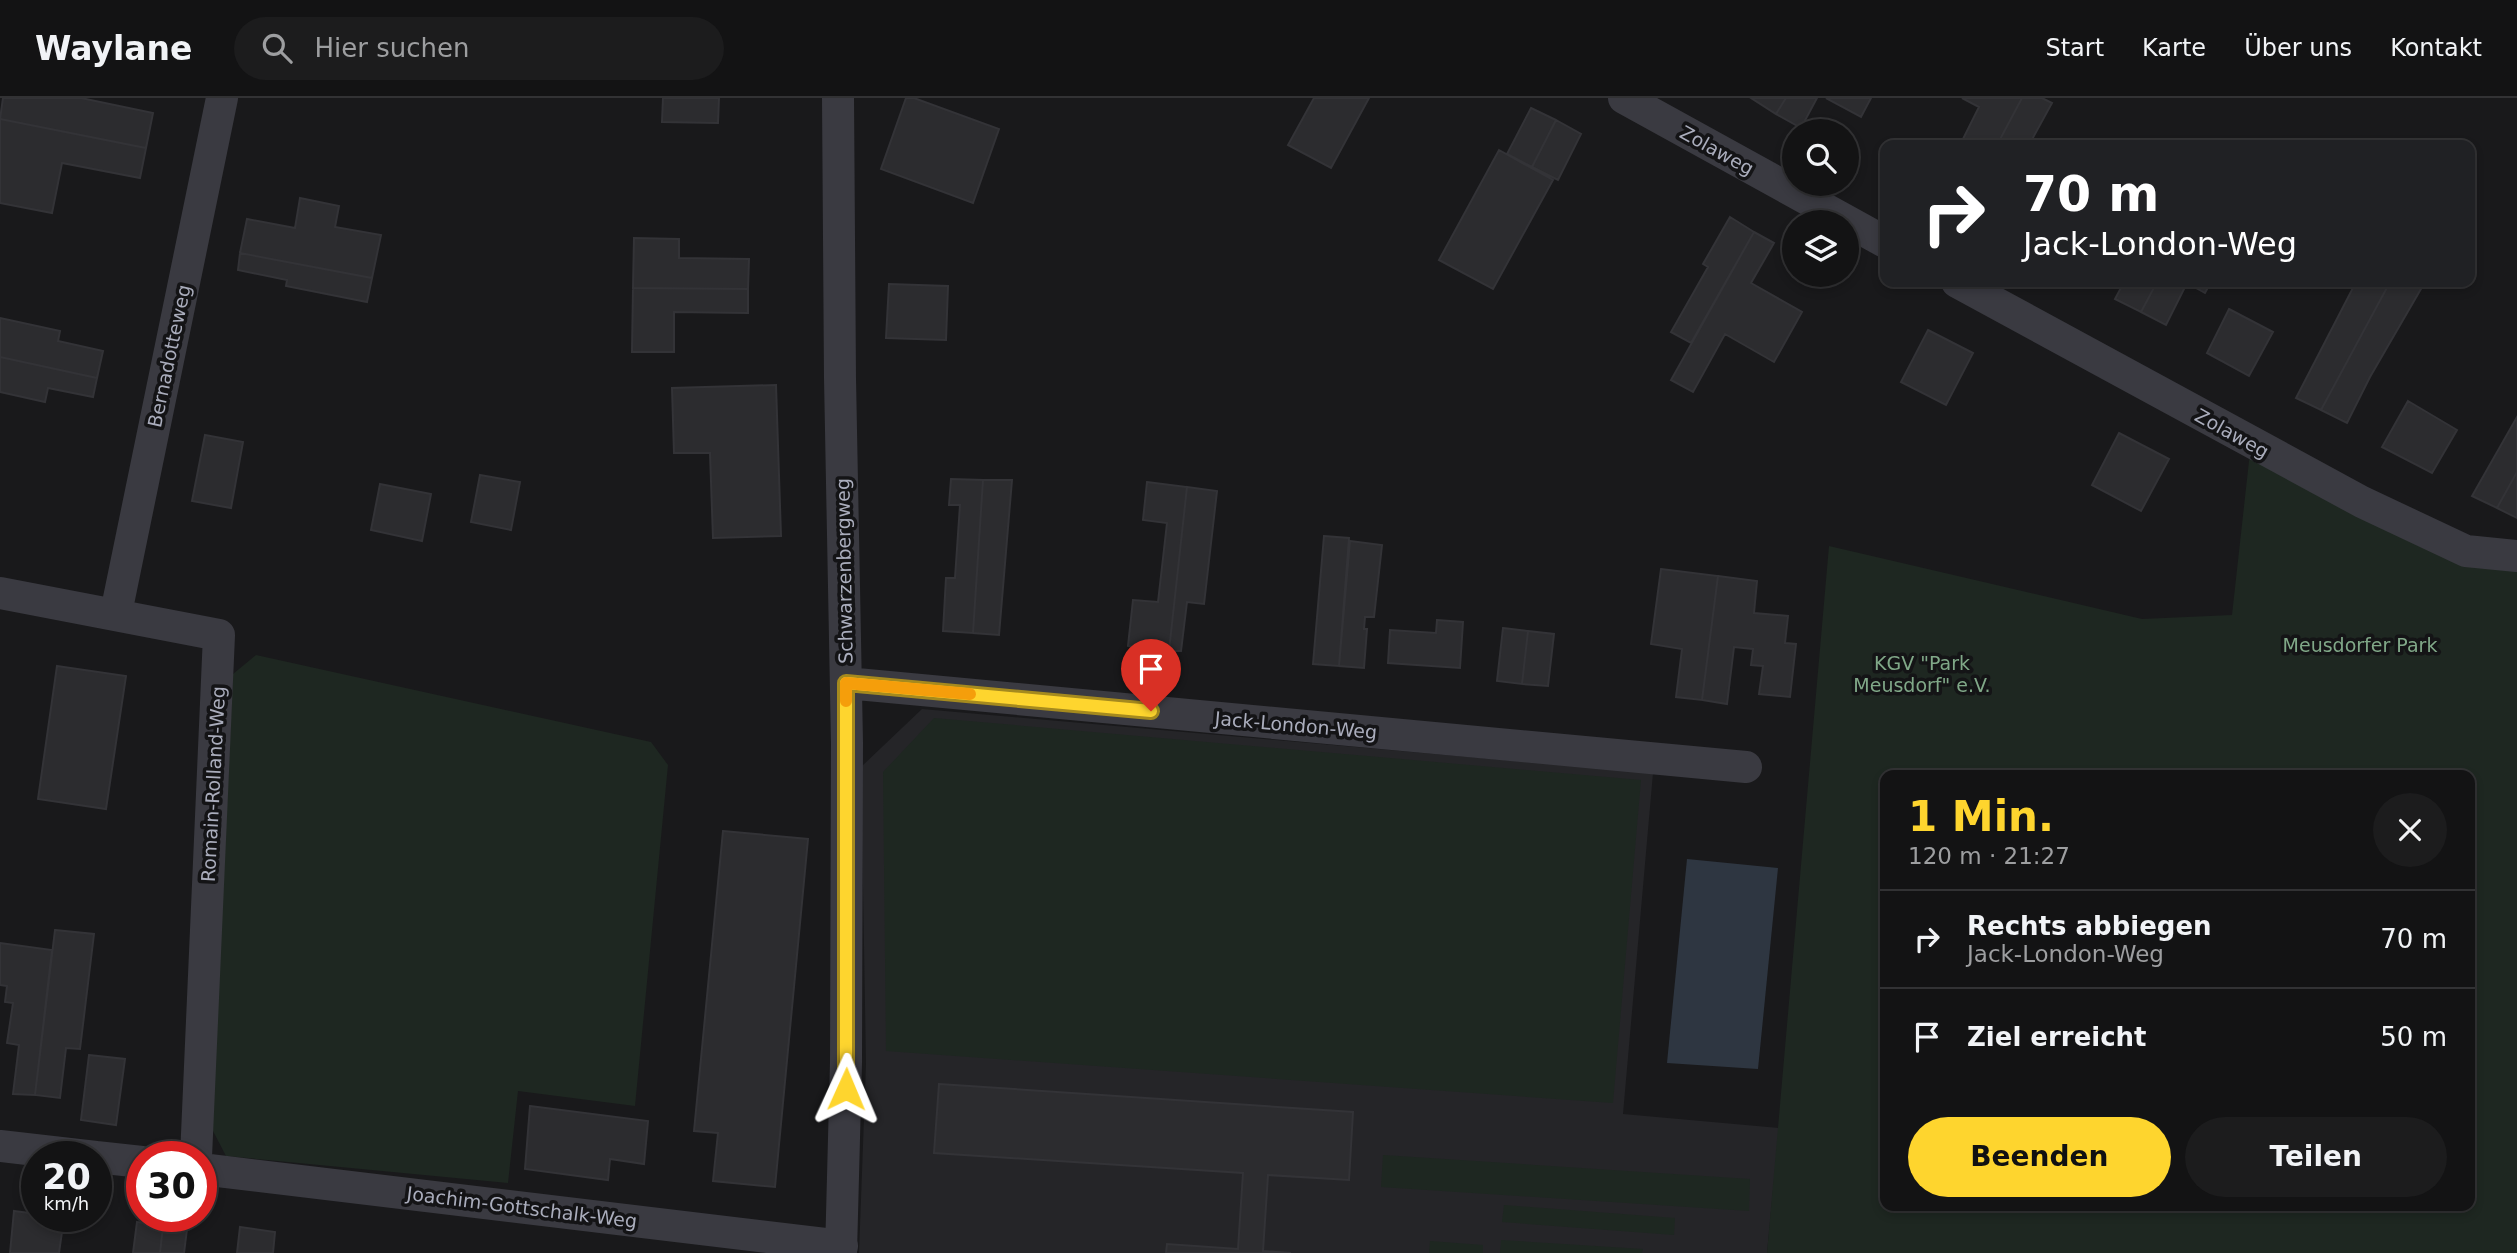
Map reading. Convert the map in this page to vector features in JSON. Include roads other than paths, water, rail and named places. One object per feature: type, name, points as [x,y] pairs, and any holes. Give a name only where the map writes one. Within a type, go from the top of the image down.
[{"type":"street","name":"Bernadotteweg","points":[[116,613],[222,98]]},
{"type":"street","name":"Schwarzenbergweg","points":[[838,98],[846,683],[846,1062],[842,1249]]},
{"type":"street","name":"Zolaweg","points":[[1624,98],[1880,239]]},
{"type":"street","name":"Zolaweg","points":[[1966,287],[2362,502],[2466,551],[2517,556]]},
{"type":"street","name":"Romain-Rolland-Weg","points":[[0,593],[116,613],[219,635],[197,1141]]},
{"type":"street","name":"Jack-London-Weg","points":[[846,683],[1746,767]]},
{"type":"street","points":[[0,1146],[21,1148]]},
{"type":"street","name":"Joachim-Gottschalk-Weg","points":[[217,1171],[842,1249]]},
{"type":"park label","name":"Meusdorfer Park","points":[[2360,645]]},
{"type":"park label","name":"KGV \"Park Meusdorf\" e.V.","points":[[1922,674]]}]
